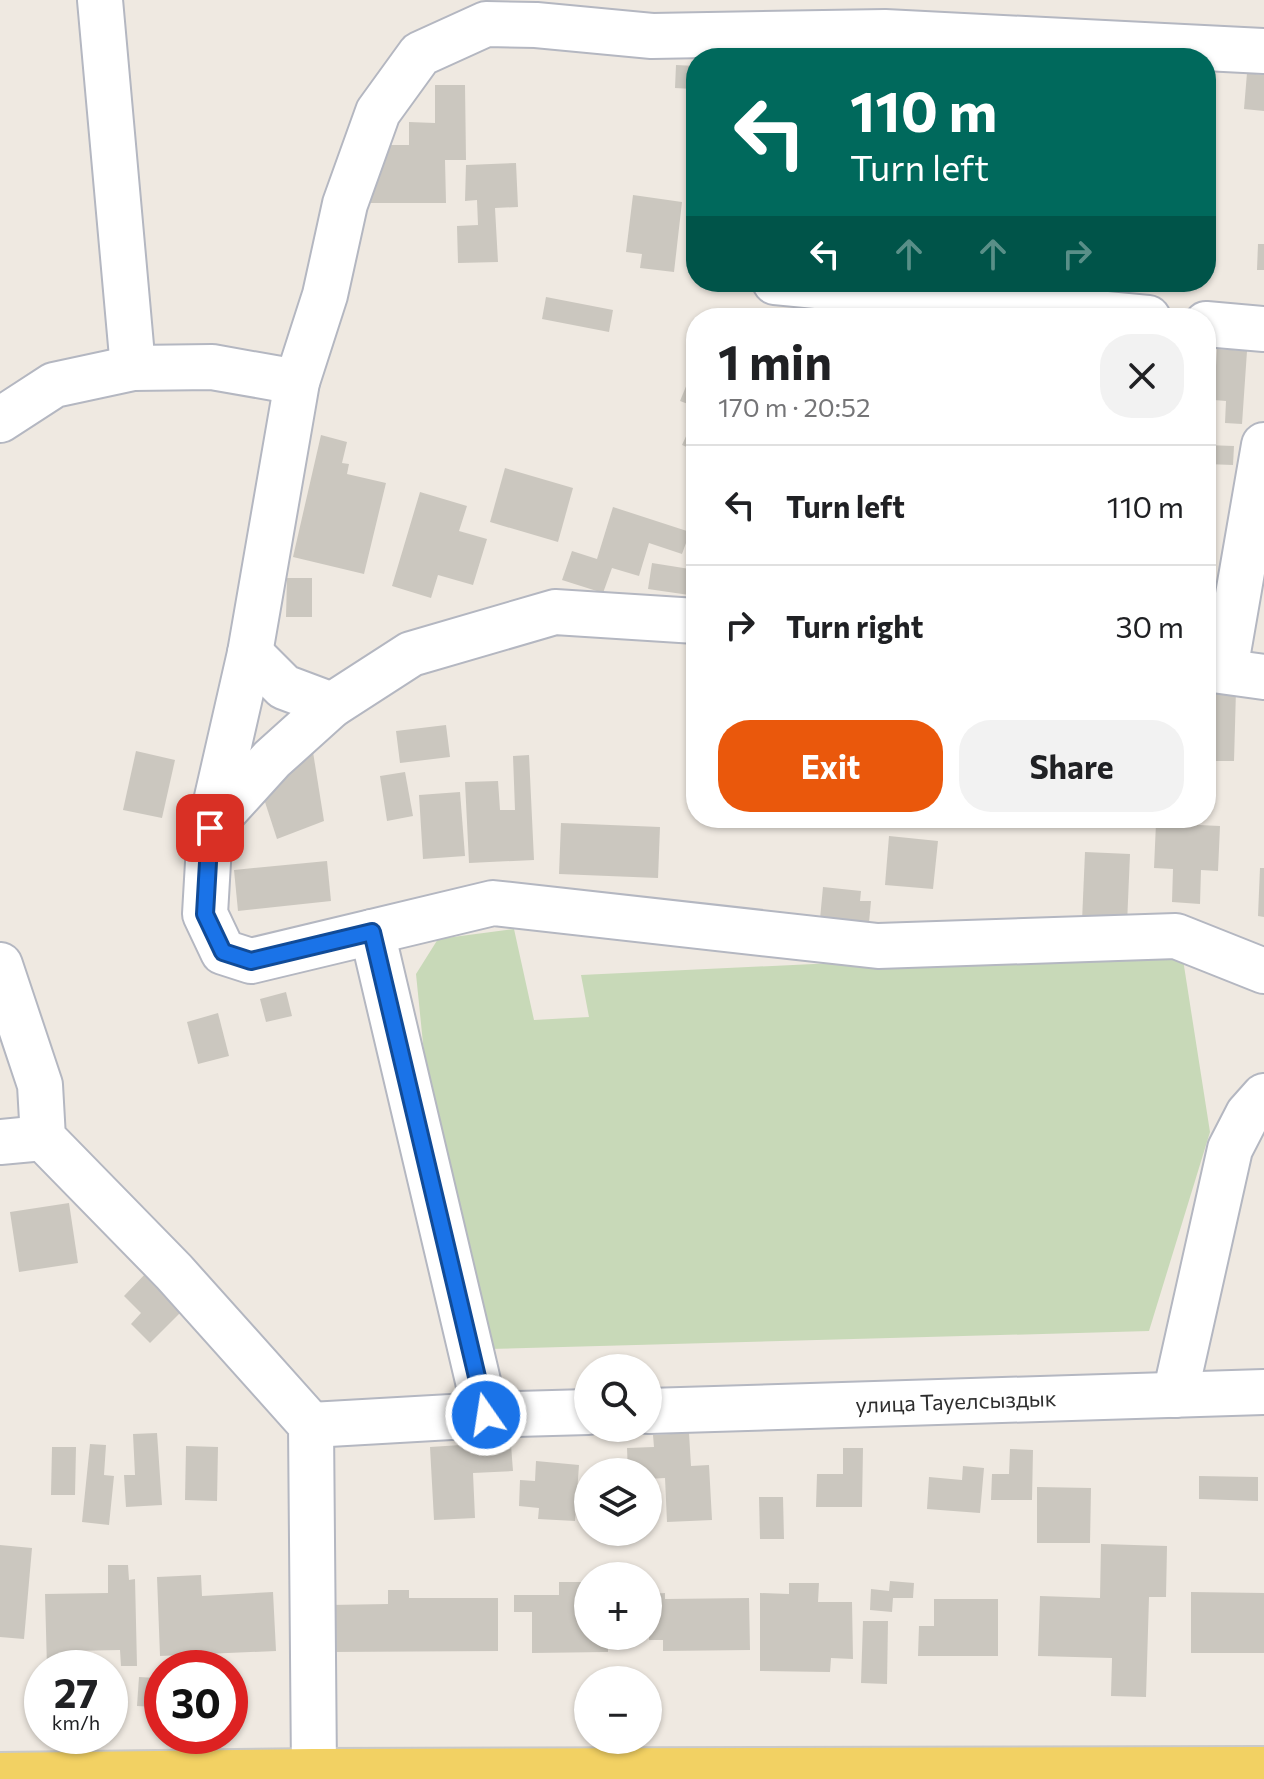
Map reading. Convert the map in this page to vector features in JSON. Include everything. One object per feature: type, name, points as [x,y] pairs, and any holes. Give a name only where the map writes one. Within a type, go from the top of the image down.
[{"type":"main road","points":[[0,1775],[314,1771],[1014,1774],[1264,1769]]},
{"type":"street","points":[[100,0],[133,368]]},
{"type":"street","points":[[1204,48],[885,32],[652,36],[536,25],[483,12],[420,54],[378,112],[345,204],[325,295],[297,382],[250,653],[210,828],[205,914],[223,952],[251,961],[493,903],[878,946],[1176,936],[1264,971]]},
{"type":"street","points":[[1216,49],[1264,51]]},
{"type":"street","points":[[879,292],[1044,308]]},
{"type":"street","points":[[1216,325],[1264,329]]},
{"type":"street","points":[[0,420],[54,385],[133,368],[212,367],[297,382]]},
{"type":"street","points":[[1232,672],[1264,445]]},
{"type":"street","points":[[210,828],[272,759],[332,705],[411,654],[555,612],[686,620]]},
{"type":"street","points":[[250,653],[284,687],[332,705]]},
{"type":"street","points":[[372,932],[486,1415]]},
{"type":"street","points":[[0,965],[40,1085],[43,1138],[174,1272],[311,1425],[314,1771]]},
{"type":"street","points":[[1175,1395],[1230,1149],[1248,1114],[1264,1096]]},
{"type":"street","points":[[0,1142],[43,1138]]},
{"type":"street","name":"улица Тауелсыздык","points":[[662,1411],[1264,1392]]},
{"type":"street","points":[[311,1425],[574,1412]]},
{"type":"green space","points":[[514,929],[534,1020],[589,1017],[581,975],[959,957],[1182,953],[1210,1132],[1149,1331],[489,1349],[433,1142],[416,974],[438,939]]},
{"type":"building","points":[[676,65],[686,66],[686,89],[675,88]]},
{"type":"building","points":[[1247,73],[1264,75],[1264,111],[1244,109]]},
{"type":"building","points":[[435,85],[465,85],[466,160],[445,160],[446,203],[371,203],[371,145],[409,145],[409,122],[435,123]]},
{"type":"building","points":[[516,163],[518,207],[495,208],[498,262],[458,263],[457,226],[478,225],[477,200],[465,201],[466,165]]},
{"type":"building","points":[[633,195],[682,202],[674,272],[640,268],[642,254],[626,252]]},
{"type":"building","points":[[1258,244],[1264,244],[1264,270],[1257,270]]},
{"type":"building","points":[[546,297],[613,310],[609,332],[542,319]]},
{"type":"building","points":[[1217,349],[1247,351],[1242,424],[1225,423],[1226,401],[1216,400]]},
{"type":"building","points":[[686,386],[686,403],[680,401]]},
{"type":"building","points":[[321,435],[347,442],[342,463],[349,464],[347,474],[386,483],[364,574],[293,557]]},
{"type":"building","points":[[1216,445],[1234,446],[1233,465],[1216,464]]},
{"type":"building","points":[[505,468],[573,488],[558,542],[490,522]]},
{"type":"building","points":[[420,492],[467,506],[459,531],[487,539],[473,585],[438,575],[431,598],[392,586]]},
{"type":"building","points":[[613,507],[686,531],[682,554],[649,543],[639,576],[612,568],[603,593],[562,580],[572,551],[597,559]]},
{"type":"building","points":[[652,563],[686,568],[686,595],[648,589]]},
{"type":"building","points":[[287,578],[312,578],[312,617],[286,617]]},
{"type":"building","points":[[1216,689],[1236,690],[1234,761],[1216,761]]},
{"type":"building","points":[[446,725],[450,757],[400,763],[396,731]]},
{"type":"building","points":[[136,751],[175,760],[162,818],[123,810]]},
{"type":"building","points":[[313,752],[324,821],[277,839],[264,799]]},
{"type":"building","points":[[529,755],[534,860],[469,863],[465,782],[498,781],[500,810],[515,810],[513,756]]},
{"type":"building","points":[[405,772],[413,816],[387,821],[380,776]]},
{"type":"building","points":[[460,792],[465,856],[423,859],[419,795]]},
{"type":"building","points":[[561,823],[660,827],[658,878],[559,874]]},
{"type":"building","points":[[1220,826],[1218,871],[1201,870],[1200,904],[1172,902],[1173,869],[1154,868],[1156,828]]},
{"type":"building","points":[[889,836],[938,841],[933,889],[885,885]]},
{"type":"building","points":[[1085,852],[1130,854],[1127,924],[1082,921]]},
{"type":"building","points":[[327,861],[331,901],[238,911],[234,870]]},
{"type":"building","points":[[1260,868],[1264,868],[1264,917],[1258,916]]},
{"type":"building","points":[[823,887],[861,891],[860,901],[871,901],[869,923],[820,919]]},
{"type":"building","points":[[286,992],[292,1016],[266,1022],[260,999]]},
{"type":"building","points":[[218,1013],[229,1056],[198,1064],[187,1022]]},
{"type":"building","points":[[69,1203],[78,1263],[19,1272],[10,1212]]},
{"type":"building","points":[[149,1270],[186,1307],[150,1343],[131,1324],[141,1313],[124,1296]]},
{"type":"building","points":[[510,1432],[513,1471],[473,1473],[475,1518],[434,1520],[430,1447],[476,1444],[476,1434]]},
{"type":"building","points":[[157,1433],[162,1505],[126,1507],[124,1475],[135,1475],[133,1434]]},
{"type":"building","points":[[689,1433],[691,1466],[709,1465],[712,1520],[667,1522],[662,1458],[627,1458],[627,1448],[654,1447],[654,1442],[662,1442],[662,1434]]},
{"type":"building","points":[[90,1444],[106,1445],[104,1475],[114,1476],[109,1525],[82,1522]]},
{"type":"building","points":[[186,1446],[218,1447],[217,1501],[185,1500]]},
{"type":"building","points":[[52,1447],[76,1447],[75,1495],[51,1495]]},
{"type":"building","points":[[843,1448],[863,1448],[862,1507],[816,1507],[817,1474],[843,1474]]},
{"type":"building","points":[[1010,1449],[1033,1450],[1032,1500],[991,1500],[992,1474],[1009,1474]]},
{"type":"building","points":[[536,1461],[574,1465],[574,1521],[538,1519],[539,1508],[519,1506],[520,1480],[535,1481]]},
{"type":"building","points":[[963,1466],[984,1468],[980,1513],[927,1509],[929,1477],[962,1480]]},
{"type":"building","points":[[1199,1476],[1258,1477],[1258,1501],[1199,1499]]},
{"type":"building","points":[[1037,1487],[1091,1488],[1090,1543],[1037,1543]]},
{"type":"building","points":[[759,1497],[783,1497],[784,1539],[760,1539]]},
{"type":"building","points":[[1101,1544],[1167,1546],[1166,1597],[1149,1597],[1146,1697],[1111,1696],[1112,1658],[1038,1656],[1040,1596],[1100,1598]]},
{"type":"building","points":[[0,1545],[32,1548],[24,1639],[0,1637]]},
{"type":"building","points":[[108,1565],[128,1565],[129,1580],[135,1579],[137,1666],[128,1666],[128,1650],[47,1650],[45,1594],[108,1593]]},
{"type":"building","points":[[201,1575],[202,1596],[273,1592],[276,1651],[160,1650],[157,1577]]},
{"type":"building","points":[[890,1581],[914,1583],[913,1598],[893,1598],[892,1612],[870,1610],[871,1589],[889,1591]]},
{"type":"building","points":[[559,1582],[574,1582],[574,1650],[608,1652],[532,1653],[532,1612],[514,1612],[514,1595],[559,1595]]},
{"type":"building","points":[[789,1583],[819,1583],[818,1602],[852,1602],[853,1659],[831,1658],[830,1672],[760,1671],[760,1593],[789,1594]]},
{"type":"building","points":[[388,1590],[409,1590],[409,1598],[498,1598],[498,1651],[330,1652],[329,1605],[388,1604]]},
{"type":"building","points":[[1191,1592],[1264,1593],[1264,1653],[1191,1653]]},
{"type":"building","points":[[662,1593],[665,1593],[665,1599],[749,1598],[750,1650],[663,1651]]},
{"type":"building","points":[[934,1599],[998,1599],[998,1656],[918,1656],[919,1626],[934,1626]]},
{"type":"building","points":[[863,1621],[888,1621],[887,1684],[861,1683]]},
{"type":"building","points":[[139,1677],[144,1677],[144,1706],[137,1706]]},
{"type":"route","points":[[210,828],[205,914],[223,952],[251,961],[372,932],[486,1415]]}]
